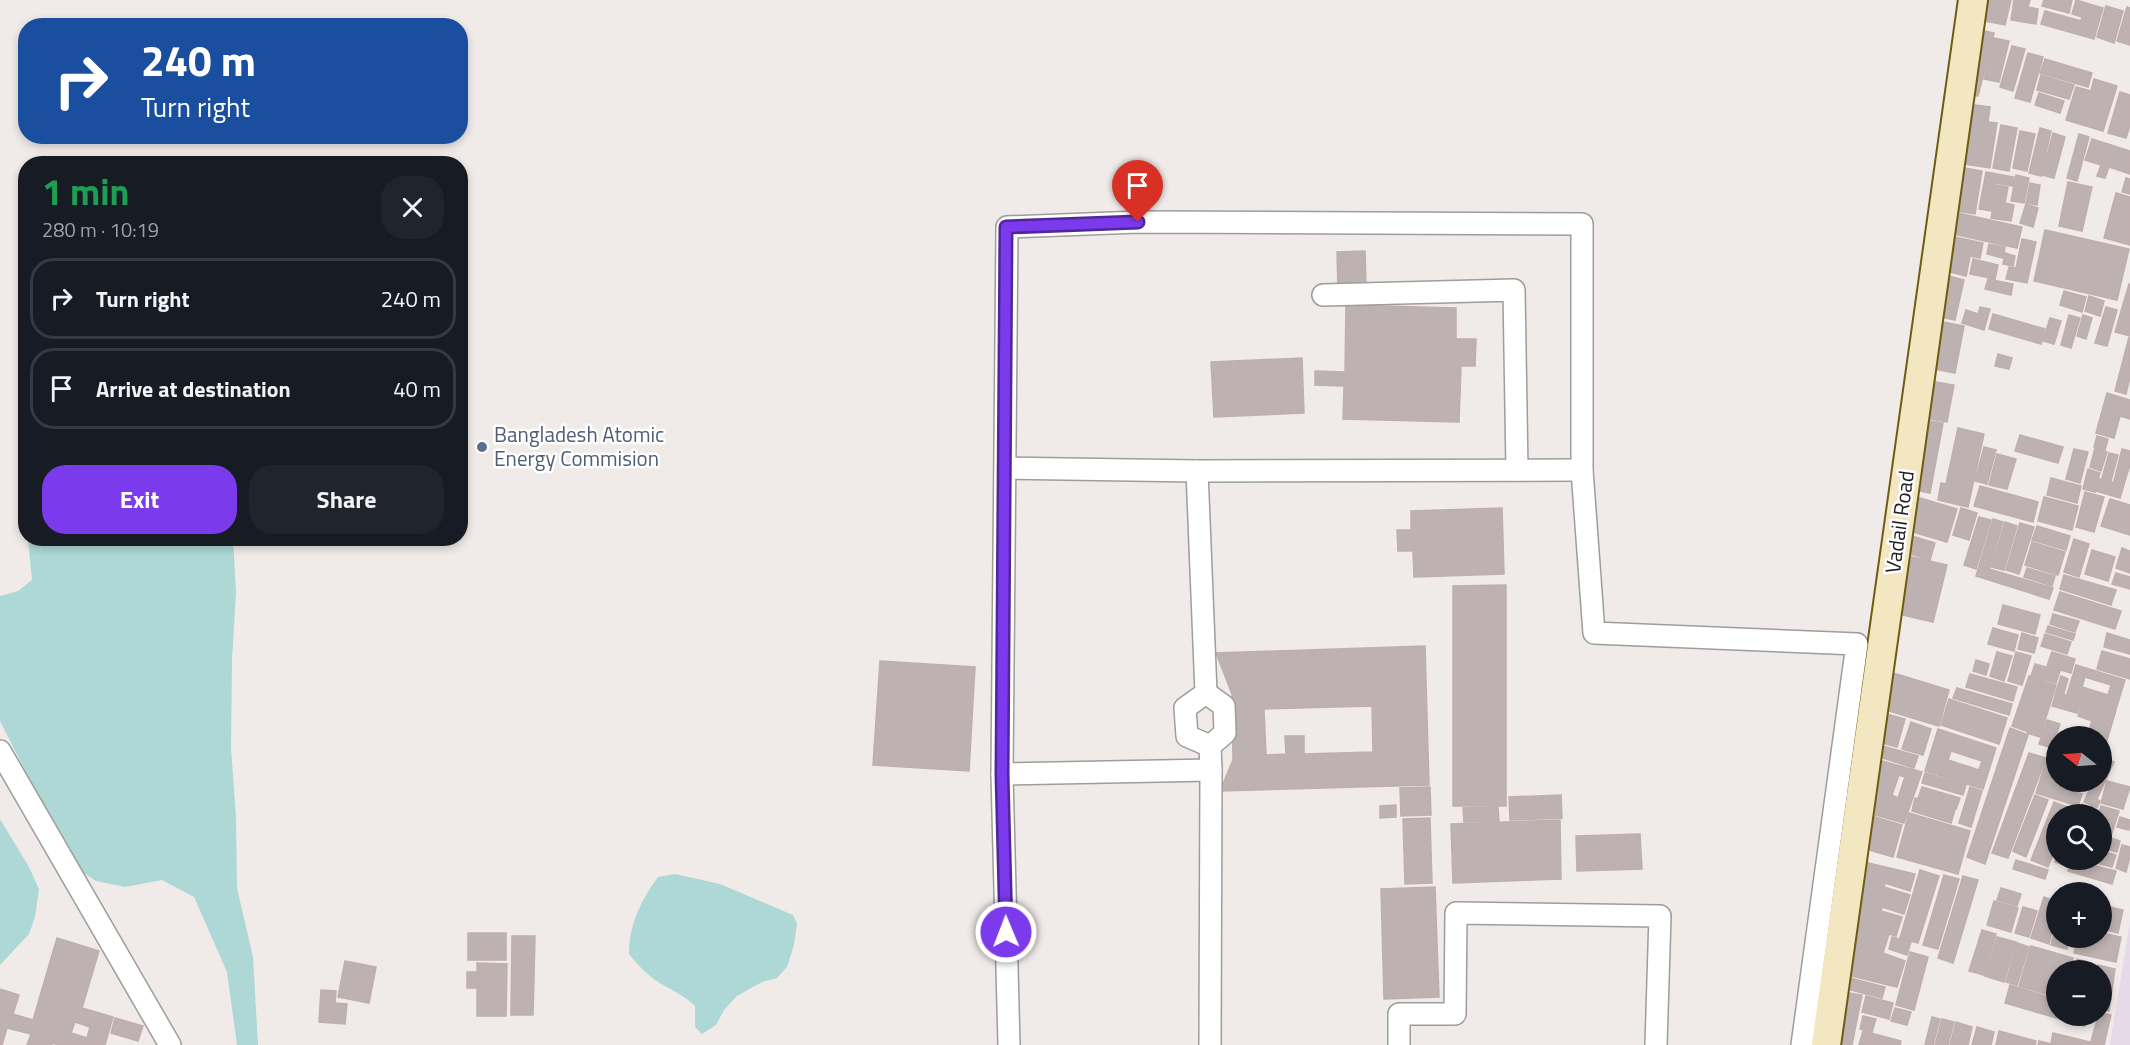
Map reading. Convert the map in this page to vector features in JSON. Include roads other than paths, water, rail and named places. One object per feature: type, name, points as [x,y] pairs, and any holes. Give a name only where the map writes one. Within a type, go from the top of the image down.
[{"type":"street","name":"Vadail Road","points":[[1826,1045],[1973,0]]},
{"type":"street","points":[[1009,1045],[1002,774],[1006,227],[1162,222],[1582,224],[1582,470],[1594,633],[1857,644],[1802,1045]]},
{"type":"street","points":[[1323,295],[1514,290],[1517,471]]},
{"type":"street","points":[[1006,468],[1197,471],[1582,470]]},
{"type":"street","points":[[1197,471],[1206,693]]},
{"type":"street","points":[[1206,693],[1185,708],[1187,736],[1210,746]]},
{"type":"street","points":[[1206,693],[1224,706],[1226,733],[1210,746]]},
{"type":"street","points":[[1210,746],[1210,1045]]},
{"type":"street","points":[[0,751],[170,1045]]},
{"type":"street","points":[[1002,774],[1211,770]]},
{"type":"street","points":[[1399,1045],[1399,1014],[1455,1014],[1456,913],[1660,916],[1656,1045]]},
{"type":"water","points":[[29,546],[233,546],[236,592],[232,659],[231,748],[236,818],[237,888],[253,957],[258,1045],[237,1045],[227,972],[194,897],[162,880],[125,887],[96,881],[82,872],[47,814],[0,721],[0,596],[18,591],[32,580]]},
{"type":"water","points":[[0,819],[29,867],[39,889],[35,917],[29,934],[0,965]]},
{"type":"water","points":[[675,874],[720,884],[793,915],[797,923],[794,945],[787,967],[777,978],[762,982],[737,996],[724,1010],[716,1025],[702,1034],[695,1027],[695,1006],[650,976],[629,954],[631,933],[646,895],[658,877]]},
{"type":"place","name":"Bangladesh Atomic Energy Commision","points":[[482,447]]}]
